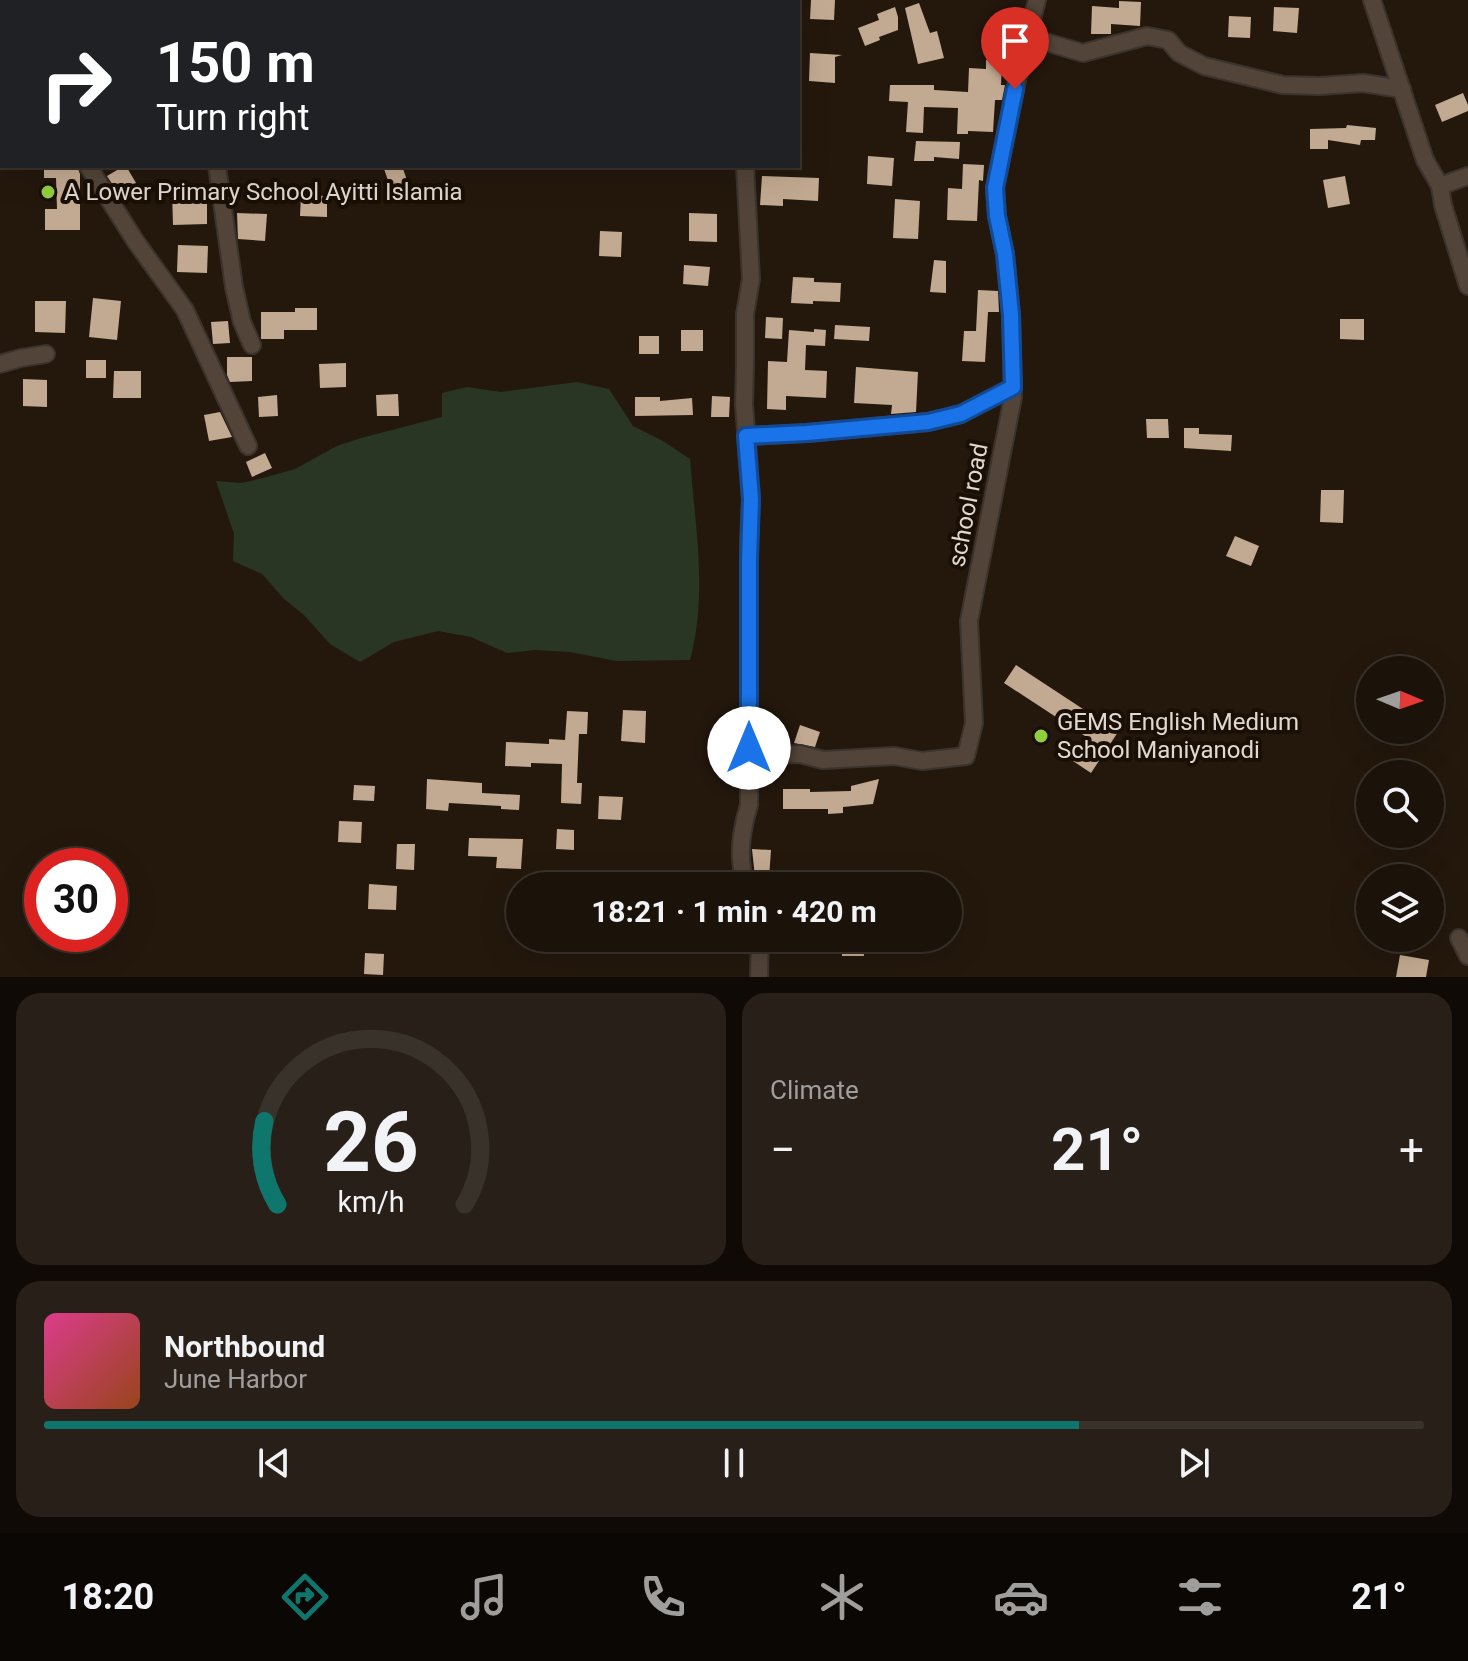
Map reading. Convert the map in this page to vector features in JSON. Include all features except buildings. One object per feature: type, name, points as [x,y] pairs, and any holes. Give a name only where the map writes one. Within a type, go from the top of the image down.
[{"type":"street","name":"school road","points":[[749,748],[770,755],[800,754],[823,760],[894,756],[922,761],[966,756],[974,723],[969,621],[1013,387],[1011,315],[995,188],[1037,0]]},
{"type":"street","points":[[1372,0],[1425,160],[1440,186],[1468,286]]},
{"type":"street","points":[[1029,37],[1083,53],[1147,36],[1168,40],[1179,53],[1204,66],[1283,85],[1363,83],[1402,89]]},
{"type":"street","points":[[89,168],[136,242],[185,310],[248,446]]},
{"type":"street","points":[[217,168],[234,287],[242,322],[252,345]]},
{"type":"street","points":[[743,872],[741,830],[749,805],[751,499],[746,436],[745,314],[751,279],[745,168]]},
{"type":"street","points":[[1440,186],[1468,176]]},
{"type":"street","points":[[0,364],[46,354]]},
{"type":"street","points":[[746,436],[928,422],[961,414],[1013,387]]},
{"type":"street","points":[[1459,938],[1468,956]]},
{"type":"street","points":[[759,977],[760,952]]},
{"type":"green space","points":[[577,382],[609,389],[633,426],[690,459],[699,585],[690,660],[616,661],[570,652],[535,650],[507,653],[471,637],[438,631],[394,642],[360,662],[330,644],[262,574],[233,561],[234,534],[216,481],[242,483],[267,477],[295,469],[337,446],[442,417],[442,393],[467,387],[501,392]]},
{"type":"place","name":"A Lower Primary School Ayitti Islamia","points":[[48,192]]},
{"type":"place","name":"GEMS English Medium School Maniyanodi","points":[[1041,736]]},
{"type":"route","points":[[749,748],[751,499],[746,436],[928,422],[961,414],[1013,387],[1011,315],[995,188],[1015,89]]}]
